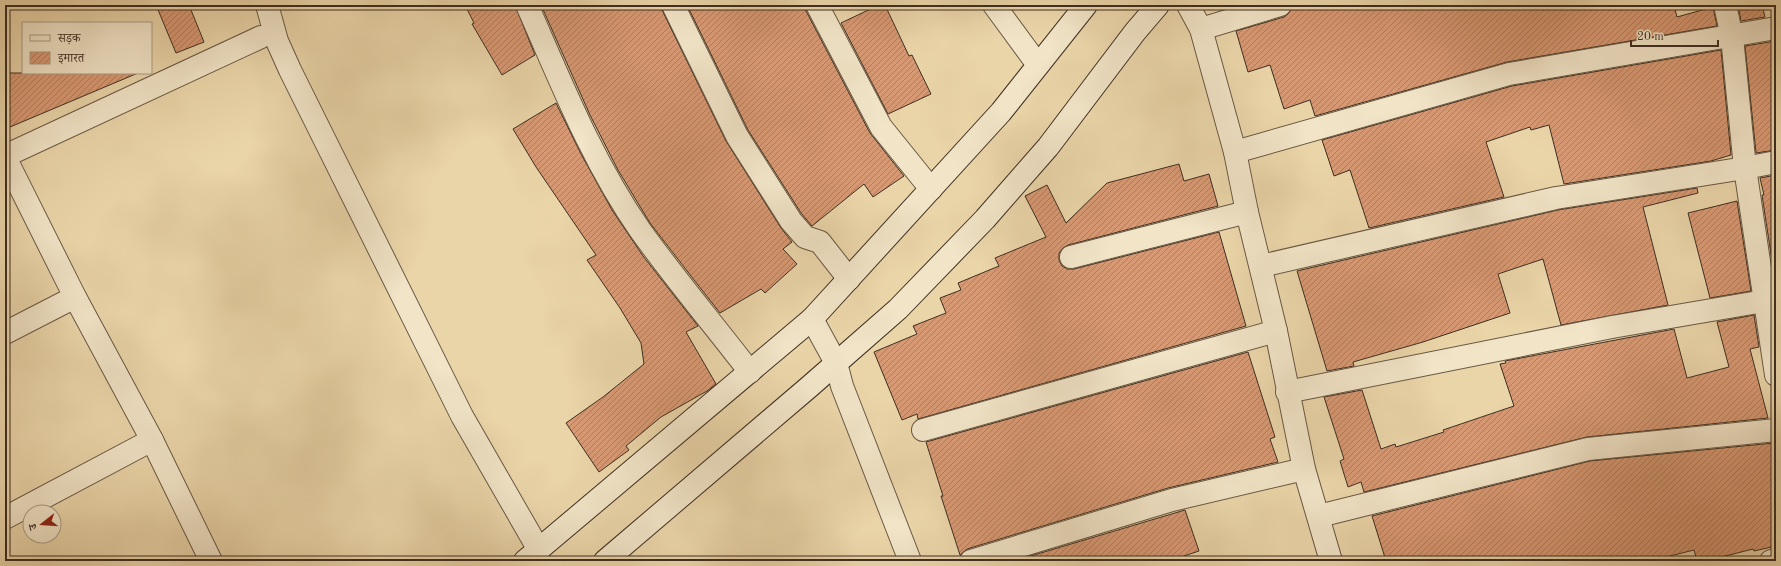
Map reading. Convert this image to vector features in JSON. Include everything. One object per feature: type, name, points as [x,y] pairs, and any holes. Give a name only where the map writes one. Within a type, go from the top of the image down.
[{"type":"street","points":[[267,5],[277,41],[293,77],[532,556],[812,319],[1001,112],[1086,5]]},
{"type":"street","points":[[527,5],[569,104],[603,169],[640,230],[750,372]]},
{"type":"street","points":[[673,5],[737,136],[791,221],[805,237],[820,242],[849,279]]},
{"type":"street","points":[[817,5],[881,127],[931,189]]},
{"type":"street","points":[[994,5],[1038,65]]},
{"type":"street","points":[[604,561],[898,309],[985,219],[1048,147],[1135,32],[1158,5]]},
{"type":"street","points":[[1188,5],[1201,29],[1235,152],[1247,212],[1276,331],[1287,392],[1304,469],[1331,561]]},
{"type":"street","points":[[1201,29],[1280,5]]},
{"type":"street","points":[[1725,5],[1732,37],[1745,168],[1771,300],[1776,375]]},
{"type":"street","points":[[1235,152],[1509,74],[1732,37],[1776,28]]},
{"type":"street","points":[[211,561],[152,440],[75,297],[5,156],[261,36]]},
{"type":"street","points":[[1261,266],[1556,198],[1776,162]]},
{"type":"street","points":[[1071,257],[1247,212]]},
{"type":"street","points":[[5,333],[75,297]]},
{"type":"street","points":[[1287,392],[1612,328],[1771,300]]},
{"type":"street","points":[[812,319],[836,363],[842,386],[910,561]]},
{"type":"street","points":[[923,430],[1276,331]]},
{"type":"street","points":[[1319,516],[1588,448],[1776,430]]},
{"type":"street","points":[[5,518],[152,440]]},
{"type":"street","points":[[971,561],[1172,500],[1304,469]]},
{"type":"street","points":[[1772,561],[1776,560]]},
{"type":"building","points":[[156,5],[189,5],[204,42],[176,53]]},
{"type":"building","points":[[465,5],[515,5],[535,55],[502,75],[472,24],[474,23]]},
{"type":"building","points":[[541,5],[661,5],[662,10],[726,141],[781,228],[792,242],[783,249],[797,264],[765,293],[761,289],[720,313],[691,276],[650,223],[618,170],[590,115]]},
{"type":"building","points":[[687,5],[805,5],[806,11],[870,133],[904,176],[873,197],[864,184],[812,226],[801,213],[748,130]]},
{"type":"building","points":[[879,5],[885,5],[909,56],[912,55],[931,94],[888,114],[841,23]]},
{"type":"building","points":[[1292,5],[1674,5],[1677,17],[1713,7],[1717,26],[1507,62],[1315,116],[1310,100],[1284,109],[1270,65],[1248,72],[1236,31],[1284,17],[1289,13]]},
{"type":"building","points":[[1738,5],[1762,5],[1765,17],[1741,21]]},
{"type":"building","points":[[1776,41],[1776,150],[1756,153],[1745,46]]},
{"type":"building","points":[[1721,50],[1731,155],[1711,161],[1564,184],[1549,125],[1531,130],[1530,127],[1486,142],[1504,197],[1369,228],[1350,170],[1334,176],[1322,140],[1512,86]]},
{"type":"building","points":[[5,73],[136,74],[10,127],[5,115]]},
{"type":"building","points":[[556,103],[581,154],[612,210],[643,256],[698,326],[686,332],[716,384],[707,391],[661,417],[626,446],[629,450],[599,472],[566,423],[603,397],[644,364],[641,343],[620,308],[587,260],[596,255],[536,167],[513,129]]},
{"type":"building","points":[[1179,164],[1184,181],[1209,174],[1218,206],[1068,245],[1059,253],[1059,260],[1062,266],[1067,269],[1074,269],[1219,232],[1246,326],[918,419],[917,414],[902,420],[874,352],[917,334],[913,326],[946,313],[940,298],[961,290],[958,283],[999,266],[995,258],[1046,237],[1025,196],[1047,185],[1066,223],[1107,183]]},
{"type":"building","points":[[1776,175],[1776,287],[1762,195],[1764,195],[1760,178]]},
{"type":"building","points":[[1697,188],[1698,193],[1643,207],[1668,305],[1561,325],[1543,259],[1498,274],[1510,313],[1423,342],[1353,362],[1354,366],[1327,371],[1297,271],[1558,210]]},
{"type":"building","points":[[1737,201],[1751,291],[1710,298],[1688,213]]},
{"type":"building","points":[[1754,315],[1759,347],[1750,349],[1768,418],[1587,437],[1364,492],[1361,482],[1348,487],[1340,461],[1344,459],[1324,397],[1362,390],[1381,449],[1395,444],[1396,447],[1444,432],[1443,430],[1514,406],[1500,364],[1506,363],[1505,361],[1674,329],[1687,378],[1729,367],[1717,322]]},
{"type":"building","points":[[1248,352],[1275,437],[1270,439],[1278,462],[1168,488],[967,549],[960,555],[926,442]]},
{"type":"building","points":[[1774,443],[1776,450],[1776,546],[1754,551],[1753,549],[1706,561],[1697,561],[1694,550],[1650,561],[1386,561],[1372,516],[1590,461]]},
{"type":"building","points":[[1185,510],[1199,551],[1169,561],[1014,561]]}]
